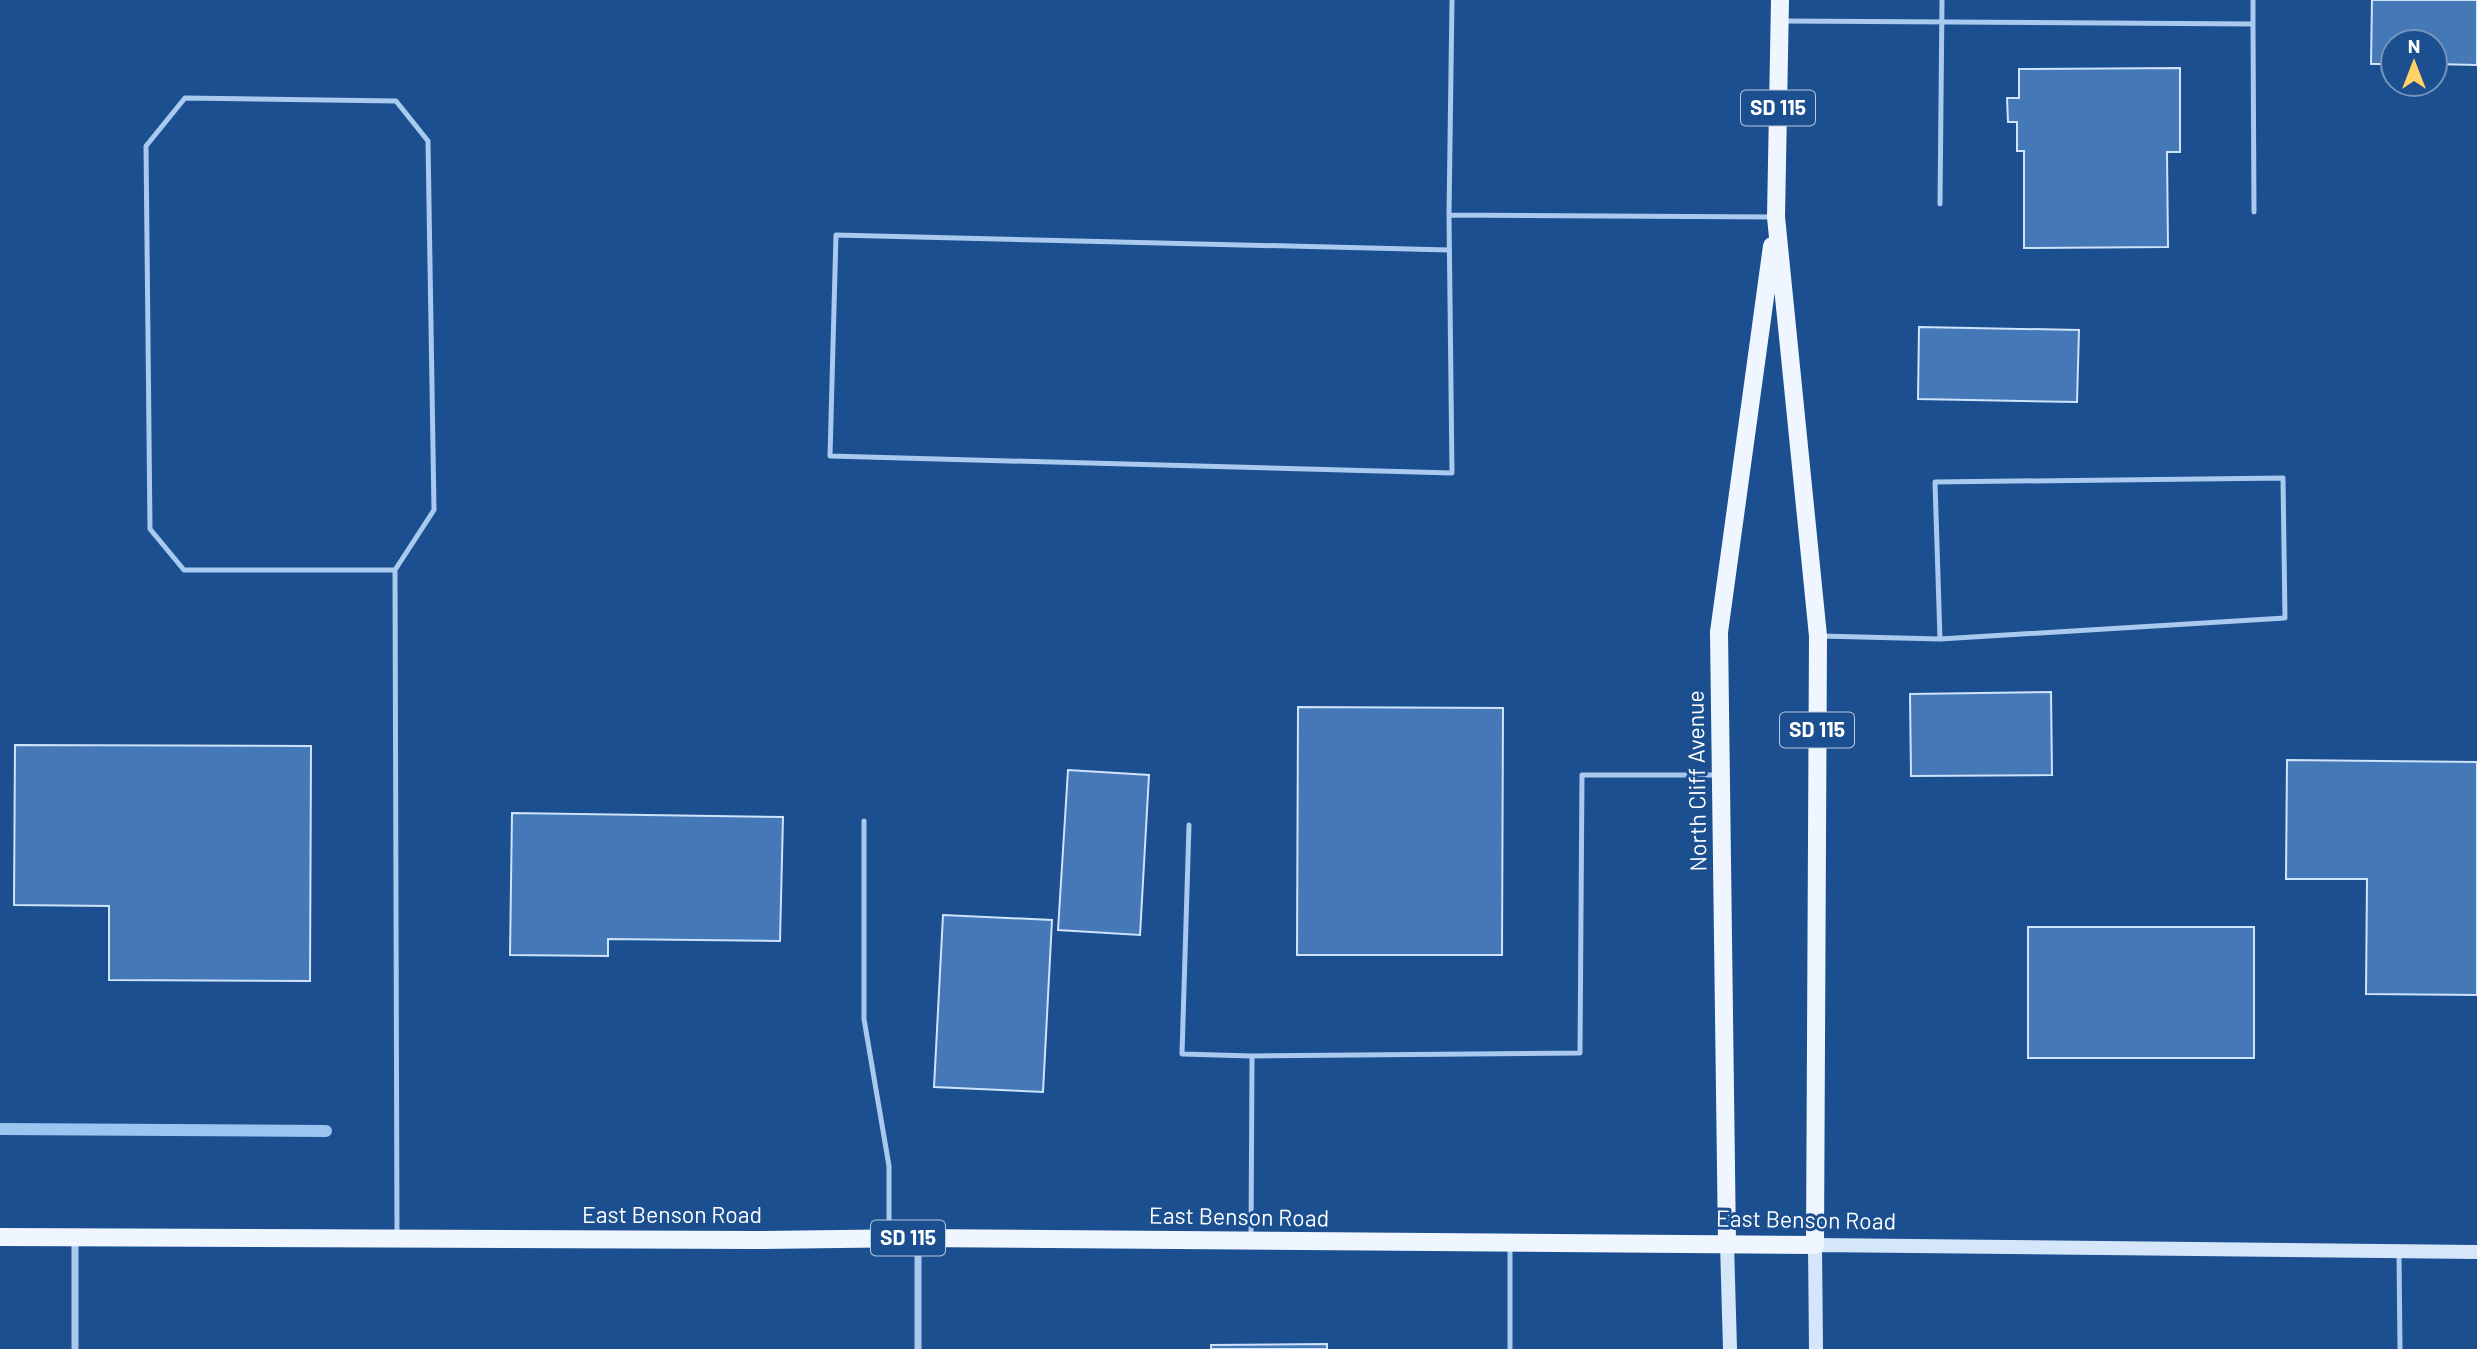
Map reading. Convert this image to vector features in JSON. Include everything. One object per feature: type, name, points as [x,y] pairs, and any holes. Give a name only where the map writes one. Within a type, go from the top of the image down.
[{"type":"main road","name":"North Cliff Avenue","points":[[1730,1349],[1719,632],[1776,217],[1780,0]]},
{"type":"main road","name":"North Cliff Avenue","points":[[1776,217],[1818,636],[1816,1349]]},
{"type":"main road","name":"East Benson Road","points":[[0,1237],[918,1238],[2477,1252]]},
{"type":"street","points":[[75,1237],[75,1349]]},
{"type":"street","points":[[918,1238],[918,1349]]},
{"type":"lane","points":[[1449,250],[836,235],[830,456],[1452,473],[1449,215],[1452,0]]},
{"type":"lane","points":[[1940,204],[1942,0]]},
{"type":"lane","points":[[2253,0],[2254,212]]},
{"type":"lane","points":[[1780,21],[2253,24]]},
{"type":"lane","points":[[395,570],[184,570],[150,529],[146,146],[185,98],[396,101],[428,142],[434,510],[395,570],[397,1239]]},
{"type":"lane","points":[[1449,215],[1776,217]]},
{"type":"lane","points":[[1818,636],[1940,639],[2285,618],[2283,478],[1936,482],[1940,639]]},
{"type":"lane","points":[[1189,825],[1182,1054],[1252,1056],[1580,1053],[1582,775],[1721,775]]},
{"type":"lane","points":[[864,821],[864,1019],[889,1166],[889,1239]]},
{"type":"lane","points":[[1251,1242],[1252,1056]]},
{"type":"lane","points":[[1510,1244],[1510,1349]]},
{"type":"lane","points":[[2399,1251],[2400,1349]]},
{"type":"building","points":[[2372,0],[2477,0],[2477,65],[2449,64],[2449,28],[2379,28],[2379,64],[2371,64]]},
{"type":"building","points":[[2180,68],[2180,152],[2167,152],[2168,247],[2024,248],[2024,151],[2017,151],[2017,122],[2008,122],[2007,98],[2019,98],[2019,69]]},
{"type":"building","points":[[1919,327],[2079,330],[2077,402],[1918,399]]},
{"type":"building","points":[[2051,692],[2052,775],[1911,776],[1910,694]]},
{"type":"building","points":[[1298,707],[1503,708],[1502,955],[1297,955]]},
{"type":"building","points":[[15,745],[311,746],[310,981],[109,980],[109,906],[14,905]]},
{"type":"building","points":[[2287,760],[2477,762],[2477,995],[2366,994],[2367,879],[2286,879]]},
{"type":"building","points":[[1068,770],[1149,775],[1140,935],[1058,930]]},
{"type":"building","points":[[512,813],[783,817],[780,941],[608,939],[608,956],[510,955]]},
{"type":"building","points":[[943,915],[1052,920],[1043,1092],[934,1087]]},
{"type":"building","points":[[2028,927],[2254,927],[2254,1058],[2028,1058]]},
{"type":"building","points":[[1327,1344],[1327,1349],[1211,1349],[1211,1345]]},
{"type":"waterway","points":[[0,1129],[326,1131]]}]
